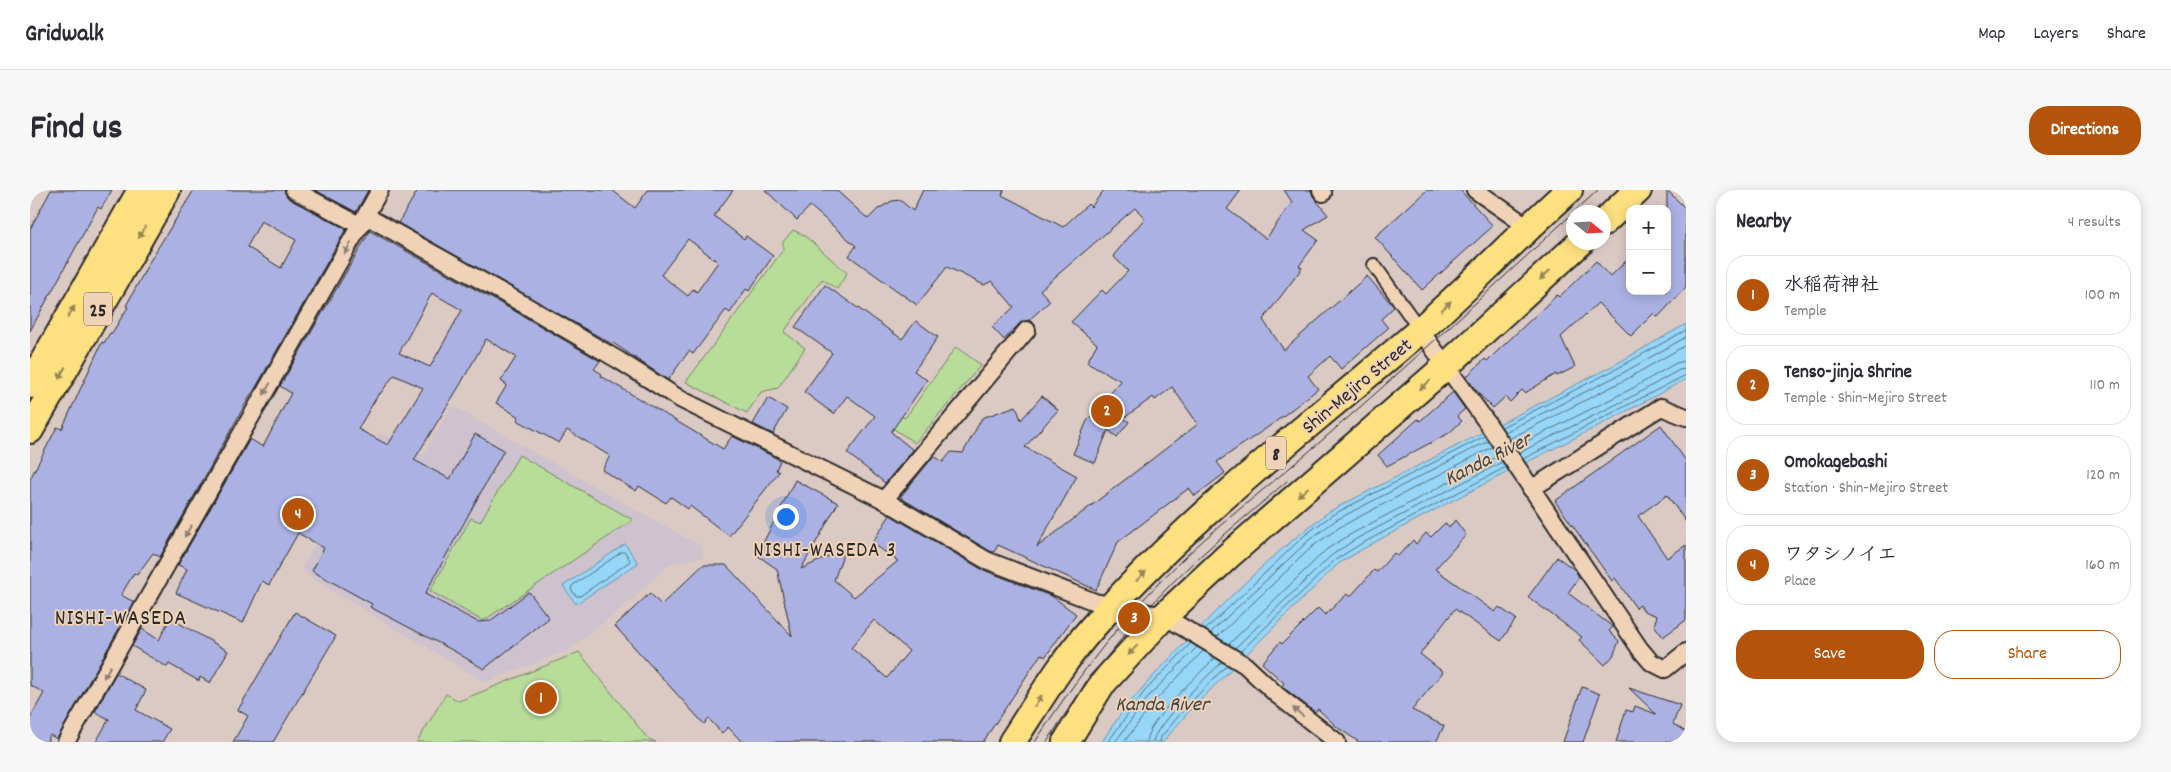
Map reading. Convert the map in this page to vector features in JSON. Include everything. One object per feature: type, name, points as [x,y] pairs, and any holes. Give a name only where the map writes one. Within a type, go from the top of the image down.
[{"type":"main road","name":"25","points":[[30,385],[141,190]]},
{"type":"main road","name":"25","points":[[30,430],[167,190]]},
{"type":"main road","name":"Shin-Mejiro Street","points":[[1012,742],[1056,676],[1090,630],[1112,606],[1212,507],[1420,330],[1569,190]]},
{"type":"main road","points":[[1611,215],[1638,190]]},
{"type":"main road","name":"8","points":[[1066,742],[1101,686],[1164,616],[1228,556],[1446,366],[1572,250]]},
{"type":"street","points":[[294,190],[363,221],[523,304],[680,399],[884,500],[986,560],[1096,602],[1164,616],[1244,664],[1277,695],[1337,742]]},
{"type":"street","points":[[66,742],[380,190]]},
{"type":"street","points":[[1475,190],[1528,227]]},
{"type":"street","points":[[1374,265],[1488,424],[1640,649],[1651,662],[1665,669],[1686,652]]},
{"type":"street","points":[[884,500],[1027,330]]},
{"type":"street","points":[[1531,489],[1661,408],[1686,418]]},
{"type":"shaded area","points":[[452,406],[702,547],[703,557],[669,564],[633,599],[568,650],[485,682],[311,578],[302,568],[380,433],[423,455]]},
{"type":"green space","points":[[793,230],[804,235],[847,273],[837,289],[822,279],[784,332],[805,348],[778,388],[761,392],[747,413],[686,382],[783,250],[783,242]]},
{"type":"green space","points":[[956,347],[981,365],[915,443],[888,425],[898,415],[905,418]]},
{"type":"green space","points":[[519,455],[633,520],[483,621],[430,591],[471,518],[480,522]]},
{"type":"green space","points":[[579,652],[648,739],[656,742],[417,742],[446,694],[459,701]]},
{"type":"water","name":"Kanda River","points":[[1686,324],[1686,379],[1463,495],[1338,564],[1191,709],[1163,742],[1102,742],[1142,688],[1205,623],[1274,556],[1330,511],[1616,364]]},
{"type":"water","points":[[625,544],[638,563],[576,604],[563,586]]},
{"type":"building","points":[[51,190],[112,190],[101,209],[98,207],[30,331],[30,229]]},
{"type":"building","points":[[194,190],[284,190],[289,199],[346,229],[160,557],[153,553],[137,575],[134,573],[121,595],[134,602],[57,739],[50,735],[47,742],[30,742],[30,718],[44,693],[30,685],[30,479],[57,427],[62,429],[102,342],[104,343],[110,333],[112,333],[128,307],[126,306],[151,259]],"holes":[[[261,221],[296,240],[281,268],[247,247]]]},
{"type":"building","points":[[315,190],[368,190],[356,212]]},
{"type":"building","points":[[418,190],[612,190],[635,208],[648,190],[733,190],[714,216],[744,239],[746,236],[773,256],[749,291],[746,289],[730,313],[726,310],[693,354],[689,351],[668,380],[613,343],[398,223]],"holes":[[[688,239],[718,262],[697,292],[693,289],[688,296],[661,275]]]},
{"type":"building","points":[[765,190],[836,190],[868,219],[878,209],[892,201],[900,200],[913,211],[923,190],[1004,190],[1002,195],[1063,227],[1088,204],[1091,207],[1104,190],[1241,190],[1227,209],[1266,239],[1292,202],[1284,190],[1311,190],[1313,196],[1328,215],[1304,230],[1318,240],[1299,266],[1302,268],[1263,320],[1284,350],[1367,276],[1394,307],[1381,319],[1388,328],[1341,369],[1330,356],[1308,376],[1318,389],[1274,423],[1217,462],[1225,473],[1195,496],[1189,488],[1118,542],[1096,590],[998,545],[994,552],[990,551],[901,498],[901,496],[934,456],[943,462],[951,452],[963,453],[982,418],[1016,406],[1021,420],[1042,396],[1058,410],[1025,447],[1077,476],[1037,547],[1198,424],[1172,387],[1155,400],[1153,397],[1124,418],[1129,422],[1117,437],[1108,430],[1095,463],[1073,454],[1087,421],[1121,381],[1087,362],[1097,344],[1071,322],[1102,290],[1106,294],[1128,271],[1113,256],[1145,218],[1135,208],[1040,290],[1050,301],[1029,320],[1020,323],[1004,340],[992,327],[1014,307],[992,281],[984,285],[947,267],[917,305],[849,256],[856,246],[810,206],[797,220]]},
{"type":"building","points":[[1427,190],[1460,190],[1493,226],[1422,290],[1375,237]]},
{"type":"building","points":[[1667,190],[1686,209],[1686,287],[1658,317],[1654,313],[1631,336],[1598,303],[1561,337],[1575,367],[1557,376],[1556,374],[1525,393],[1522,390],[1510,402],[1505,397],[1493,408],[1466,377],[1485,359],[1487,361],[1557,295],[1559,297],[1596,261],[1610,277],[1626,261],[1626,295],[1671,295],[1671,205],[1667,205]]},
{"type":"building","points":[[370,231],[600,361],[594,369],[602,374],[601,376],[723,449],[732,436],[776,458],[780,461],[776,470],[779,472],[729,536],[690,506],[688,509],[671,497],[666,503],[639,486],[636,491],[602,470],[610,456],[567,430],[559,443],[517,420],[519,417],[496,403],[507,385],[501,381],[516,357],[486,339],[414,460],[450,479],[475,434],[504,450],[425,594],[478,622],[490,621],[529,592],[549,618],[484,669],[370,607],[372,604],[312,571],[324,548],[298,533],[269,585],[262,581],[243,623],[176,593],[187,569],[178,565],[250,439],[263,447],[291,393],[280,386]],"holes":[[[432,293],[462,310],[430,367],[399,353]],[[394,375],[423,388],[388,445],[358,429],[379,393]]]},
{"type":"building","points":[[825,285],[902,339],[916,321],[938,337],[914,371],[927,380],[891,432],[913,450],[885,483],[847,453],[875,416],[847,396],[834,414],[804,392],[832,353],[795,327]]},
{"type":"building","points":[[1453,392],[1465,409],[1457,416],[1462,421],[1449,433],[1387,466],[1378,455],[1418,419],[1420,421]]},
{"type":"building","points":[[768,398],[787,409],[773,434],[753,424]]},
{"type":"building","points":[[1661,425],[1686,461],[1686,522],[1667,495],[1638,516],[1667,558],[1686,545],[1686,620],[1663,637],[1654,625],[1657,616],[1644,611],[1640,605],[1636,608],[1615,578],[1612,581],[1555,501]]},
{"type":"building","points":[[795,480],[838,503],[801,569],[845,549],[834,580],[854,597],[898,561],[872,543],[890,515],[981,569],[1053,597],[1076,614],[1045,657],[1041,654],[983,742],[742,742],[728,727],[722,733],[709,719],[704,724],[615,626],[650,593],[661,605],[703,565],[726,565],[792,636],[777,569],[757,555]],"holes":[[[874,620],[909,651],[887,678],[851,648]]]},
{"type":"building","points":[[1455,520],[1466,535],[1435,569],[1495,612],[1499,607],[1516,619],[1501,641],[1455,609],[1420,654],[1443,672],[1412,710],[1444,726],[1436,742],[1359,742],[1337,727],[1318,709],[1315,712],[1284,688],[1282,686],[1284,683],[1262,663],[1280,642],[1282,644],[1318,608],[1325,615],[1347,594],[1350,597],[1374,570],[1377,572],[1394,553],[1398,556],[1413,540],[1416,544],[1426,533],[1431,537],[1445,523],[1449,528]]},
{"type":"building","points":[[1557,557],[1575,570],[1579,577],[1568,593],[1613,627],[1609,631],[1619,641],[1613,656],[1605,665],[1579,640],[1582,637],[1528,597]]},
{"type":"building","points":[[295,612],[336,636],[273,742],[233,742],[248,716],[238,710]]},
{"type":"building","points":[[170,618],[228,651],[210,683],[200,677],[199,681],[169,664],[167,667],[132,646],[142,629],[159,640]]},
{"type":"building","points":[[116,673],[146,690],[136,710],[170,729],[162,742],[96,742],[109,719],[95,712]]},
{"type":"building","points":[[1582,687],[1600,694],[1583,742],[1563,742]]},
{"type":"building","points":[[1629,688],[1680,705],[1673,724],[1686,732],[1686,742],[1616,742],[1626,710],[1633,712],[1635,706],[1656,714]]},
{"type":"tram line","points":[[1035,742],[1068,693],[1104,645],[1143,600],[1185,557],[1369,399],[1598,190]]},
{"type":"tram line","points":[[1047,742],[1090,679],[1121,639],[1155,601],[1228,531],[1287,481]]},
{"type":"place","name":"Tenso-jinja Shrine","points":[[1107,411]]},
{"type":"place","name":"ワタシノイエ","points":[[298,514]]},
{"type":"place","name":"Omokagebashi","points":[[1134,618]]},
{"type":"place","name":"水稲荷神社","points":[[541,698]]},
{"type":"district","name":"NISHI-WASEDA 3","points":[[825,549]]},
{"type":"district","name":"NISHI-WASEDA","points":[[121,616]]}]
